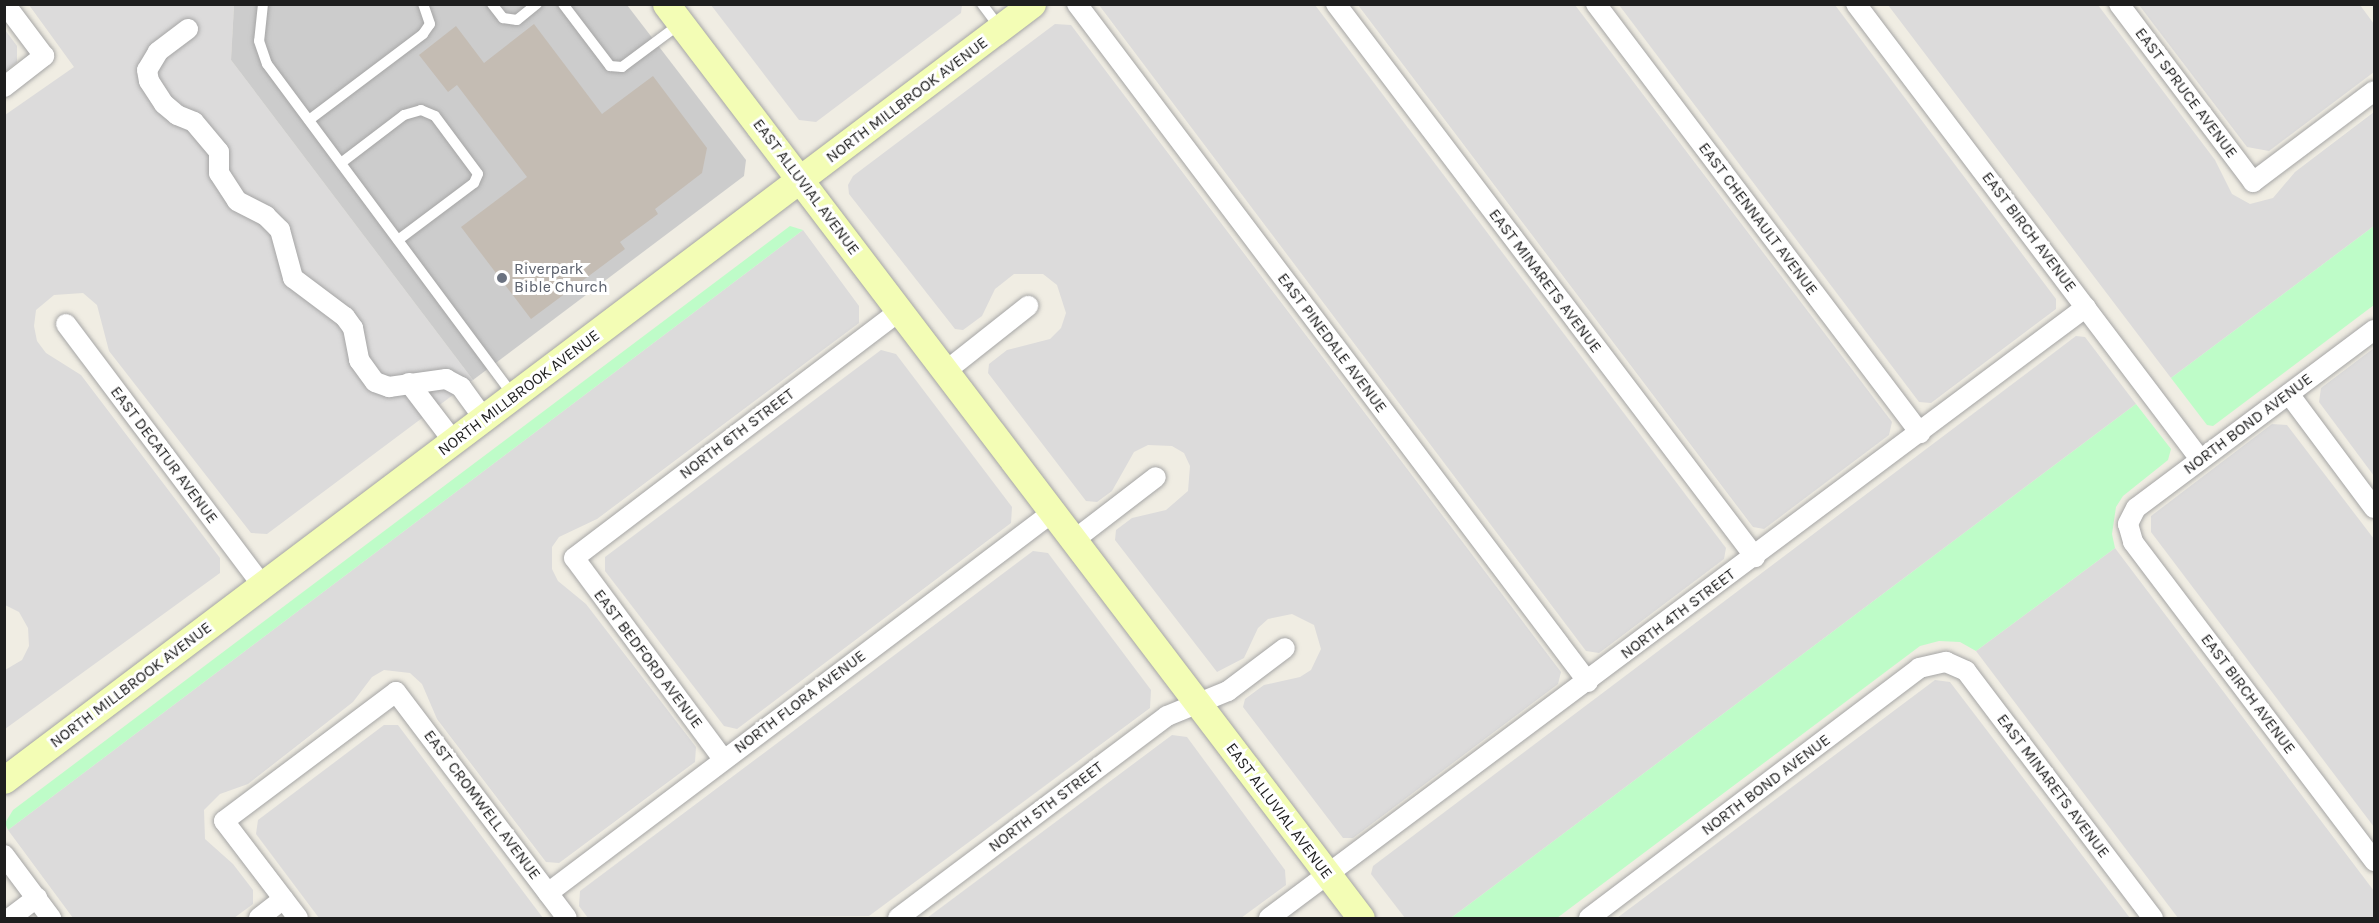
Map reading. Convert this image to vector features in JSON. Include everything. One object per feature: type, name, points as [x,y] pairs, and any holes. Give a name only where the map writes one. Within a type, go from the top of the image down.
[{"type":"street","points":[[4,87],[44,56],[5,4]]},
{"type":"street","name":"EAST PINEDALE AVENUE","points":[[1077,4],[1588,682]]},
{"type":"street","name":"EAST MINARETS AVENUE","points":[[1336,4],[1755,557]]},
{"type":"street","name":"EAST CHENNAULT AVENUE","points":[[1596,4],[1920,432]]},
{"type":"street","name":"EAST BIRCH AVENUE","points":[[1856,4],[2200,459]]},
{"type":"street","name":"EAST SPRUCE AVENUE","points":[[2119,4],[2253,182],[2374,91]]},
{"type":"street","name":"NORTH MILLBROOK AVENUE","points":[[4,780],[801,180],[1017,13]]},
{"type":"street","name":"EAST ALLUVIAL AVENUE","points":[[674,14],[1361,918]]},
{"type":"street","points":[[188,29],[158,52],[147,70],[150,81],[164,104],[177,115],[194,122],[219,152],[219,173],[237,201],[266,216],[280,230],[294,278],[345,317],[353,328],[359,360],[375,382],[389,387],[446,379],[461,387],[484,419]]},
{"type":"street","points":[[945,371],[1028,306]]},
{"type":"street","name":"NORTH 4TH STREET","points":[[1269,918],[1588,682],[2086,307]]},
{"type":"street","name":"NORTH 6TH STREET","points":[[574,558],[900,311]]},
{"type":"street","name":"EAST DECATUR AVENUE","points":[[66,324],[263,586]]},
{"type":"street","name":"NORTH BOND AVENUE","points":[[2128,524],[2136,508],[2374,330]]},
{"type":"street","points":[[409,383],[453,442]]},
{"type":"street","points":[[2289,394],[2374,508]]},
{"type":"street","points":[[1074,540],[1156,477]]},
{"type":"street","name":"NORTH FLORA AVENUE","points":[[548,893],[1053,512]]},
{"type":"street","name":"EAST BIRCH AVENUE","points":[[2128,524],[2133,542],[2374,861]]},
{"type":"street","name":"EAST BEDFORD AVENUE","points":[[574,558],[723,759]]},
{"type":"street","points":[[1198,703],[1228,691],[1285,648]]},
{"type":"street","name":"EAST MINARETS AVENUE","points":[[1946,662],[1966,671],[2153,918]]},
{"type":"street","name":"NORTH BOND AVENUE","points":[[1590,918],[1919,668],[1946,662]]},
{"type":"street","name":"EAST CROMWELL AVENUE","points":[[283,899],[224,821],[396,692],[567,918]]},
{"type":"street","name":"NORTH 5TH STREET","points":[[897,918],[1167,716],[1198,703]]},
{"type":"street","points":[[4,855],[51,918]]},
{"type":"street","points":[[10,918],[37,898]]},
{"type":"street","points":[[259,918],[283,899],[298,918]]},
{"type":"lane","points":[[263,4],[259,41],[267,64],[515,396]]},
{"type":"lane","points":[[309,120],[423,34],[430,24],[423,4]]},
{"type":"lane","points":[[492,4],[503,18],[517,20],[537,4]]},
{"type":"lane","points":[[563,4],[610,66],[622,67],[674,14]]},
{"type":"lane","points":[[982,4],[1017,13]]},
{"type":"lane","points":[[341,163],[404,115],[421,110],[435,116],[478,174],[474,183],[398,240]]},
{"type":"shaded area","points":[[29,5],[234,5],[231,60],[473,380],[267,534],[251,533],[109,351],[97,305],[83,293],[54,295],[36,310],[34,326],[37,341],[46,353],[81,375],[220,558],[220,573],[5,729],[5,670],[22,660],[29,646],[28,628],[19,612],[5,605],[5,115],[74,67]]},
{"type":"shaded area","name":"Riverpark Bible Church","points":[[234,5],[627,5],[746,160],[744,176],[473,380],[231,60]]},
{"type":"shaded area","points":[[711,5],[962,5],[961,13],[816,122],[799,120]]},
{"type":"shaded area","points":[[1099,5],[1315,5],[1726,548],[1724,559],[1599,653],[1586,651]]},
{"type":"shaded area","points":[[1358,5],[1575,5],[1892,422],[1889,435],[1764,529],[1753,527]]},
{"type":"shaded area","points":[[1619,5],[1835,5],[2056,299],[2056,309],[1931,403],[1919,402]]},
{"type":"shaded area","points":[[1888,5],[2098,5],[2215,160],[2232,194],[2250,204],[2273,198],[2295,172],[2374,112],[2374,226],[2171,378]]},
{"type":"shaded area","points":[[2139,5],[2360,5],[2374,24],[2374,72],[2269,151],[2247,147]]},
{"type":"shaded area","points":[[1055,24],[1071,25],[1561,672],[1558,684],[1353,838],[1343,838],[1243,707],[1245,699],[1264,685],[1300,677],[1311,670],[1321,649],[1314,625],[1292,614],[1268,619],[1258,628],[1244,658],[1217,672],[1115,540],[1116,530],[1132,518],[1166,510],[1188,491],[1190,466],[1184,453],[1172,446],[1148,445],[1134,452],[1112,491],[1097,502],[1086,501],[988,373],[989,364],[1007,350],[1050,339],[1061,328],[1066,313],[1057,285],[1043,274],[1014,274],[995,289],[982,316],[963,330],[955,329],[849,194],[848,185],[853,176]]},
{"type":"shaded area","points":[[5,30],[17,46],[17,62],[5,72]]},
{"type":"shaded area","points":[[803,230],[859,306],[859,323],[597,519],[559,537],[552,547],[552,569],[558,581],[586,604],[696,747],[695,762],[559,863],[546,862],[437,719],[422,684],[410,673],[384,670],[372,677],[353,702],[248,784],[220,794],[204,810],[205,839],[233,864],[253,890],[253,904],[234,918],[73,918],[8,830]]},
{"type":"shaded area","points":[[2076,336],[2085,337],[2136,404],[1451,918],[1405,918],[1371,874],[1373,866]]},
{"type":"shaded area","points":[[2374,348],[2374,476],[2319,402],[2321,388]]},
{"type":"shaded area","points":[[881,350],[896,354],[1012,507],[1011,523],[737,729],[724,726],[605,571],[605,557]]},
{"type":"shaded area","points":[[2272,424],[2287,425],[2374,539],[2374,827],[2151,532],[2151,516]]},
{"type":"shaded area","points":[[2115,548],[2374,891],[2374,918],[2178,918],[1976,651]]},
{"type":"shaded area","points":[[1033,551],[1048,553],[1151,690],[1150,708],[869,916],[588,918],[579,906],[580,891]]},
{"type":"shaded area","points":[[1935,680],[1950,682],[2130,918],[1617,918]]},
{"type":"shaded area","points":[[384,725],[398,725],[543,918],[319,918],[256,834],[258,820]]},
{"type":"shaded area","points":[[1172,735],[1187,737],[1285,870],[1286,885],[1241,918],[927,918]]},
{"type":"green space","points":[[790,226],[803,230],[8,830],[5,823],[13,810]]},
{"type":"green space","points":[[2374,226],[2374,305],[2213,426],[2207,425],[2171,378]]},
{"type":"green space","points":[[2136,404],[2171,449],[2168,460],[2123,496],[2116,507],[2112,534],[2115,548],[1976,651],[1960,642],[1939,641],[1920,646],[1557,918],[1451,918]]},
{"type":"building","points":[[534,24],[602,114],[653,76],[707,148],[702,173],[655,209],[658,214],[620,242],[625,249],[531,319],[461,227],[527,177],[457,85],[448,92],[419,55],[456,26],[484,63]]},
{"type":"place","name":"Riverpark Bible Church","points":[[502,278]]}]
